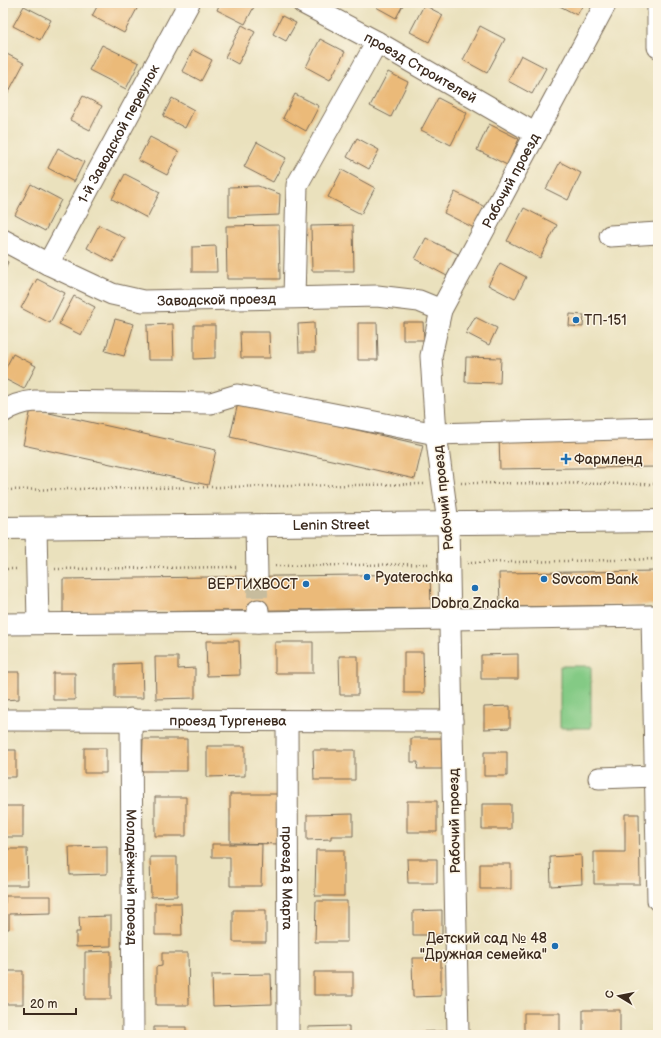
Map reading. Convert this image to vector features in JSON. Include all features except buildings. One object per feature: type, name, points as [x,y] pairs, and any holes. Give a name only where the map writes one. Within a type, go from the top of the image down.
[{"type":"main road","name":"Lenin Street","points":[[3,528],[658,521]]},
{"type":"street","name":"1-й Заводской переулок","points":[[48,264],[189,3]]},
{"type":"street","name":"проезд Строителей","points":[[303,3],[377,42],[536,134]]},
{"type":"street","name":"Рабочий проезд","points":[[458,1035],[448,523],[436,434],[431,356],[441,310],[606,3]]},
{"type":"street","points":[[658,3],[658,47]]},
{"type":"street","points":[[294,297],[297,184],[377,42]]},
{"type":"street","points":[[610,236],[658,234]]},
{"type":"street","name":"Заводской проезд","points":[[3,240],[48,264],[112,294],[143,301],[377,296],[419,301],[441,310]]},
{"type":"street","points":[[3,412],[21,403],[36,400],[211,403],[238,395],[436,434],[658,428]]},
{"type":"street","points":[[256,525],[257,571]]},
{"type":"street","points":[[36,528],[38,623]]},
{"type":"street","points":[[3,624],[258,616],[451,620],[652,616],[658,900]]},
{"type":"street","name":"проезд Тургенева","points":[[3,720],[130,719],[452,721]]},
{"type":"street","name":"Молодёжный проезд","points":[[130,719],[133,1035]]},
{"type":"street","name":"проезд 8 Марта","points":[[286,721],[288,1035]]},
{"type":"street","points":[[599,778],[655,776]]},
{"type":"path","points":[[3,490],[443,483],[658,484]]},
{"type":"path","points":[[3,569],[257,571],[449,563],[658,559]]},
{"type":"green space","points":[[560,666],[591,666],[591,728],[560,728]]},
{"type":"tunnel","points":[[257,576],[258,610]]},
{"type":"place","name":"ТП-151","points":[[576,320]]},
{"type":"place","name":"Фармленд","points":[[566,459]]},
{"type":"place","name":"Pyaterochka","points":[[367,577]]},
{"type":"place","name":"Sovcom Bank","points":[[544,579]]},
{"type":"place","name":"ВЕРТИХВОСТ","points":[[306,584]]},
{"type":"place","name":"Dobra Znacka","points":[[475,588]]},
{"type":"place","name":"Детский сад № 48 \"Дружная семейка\"","points":[[555,946]]}]
